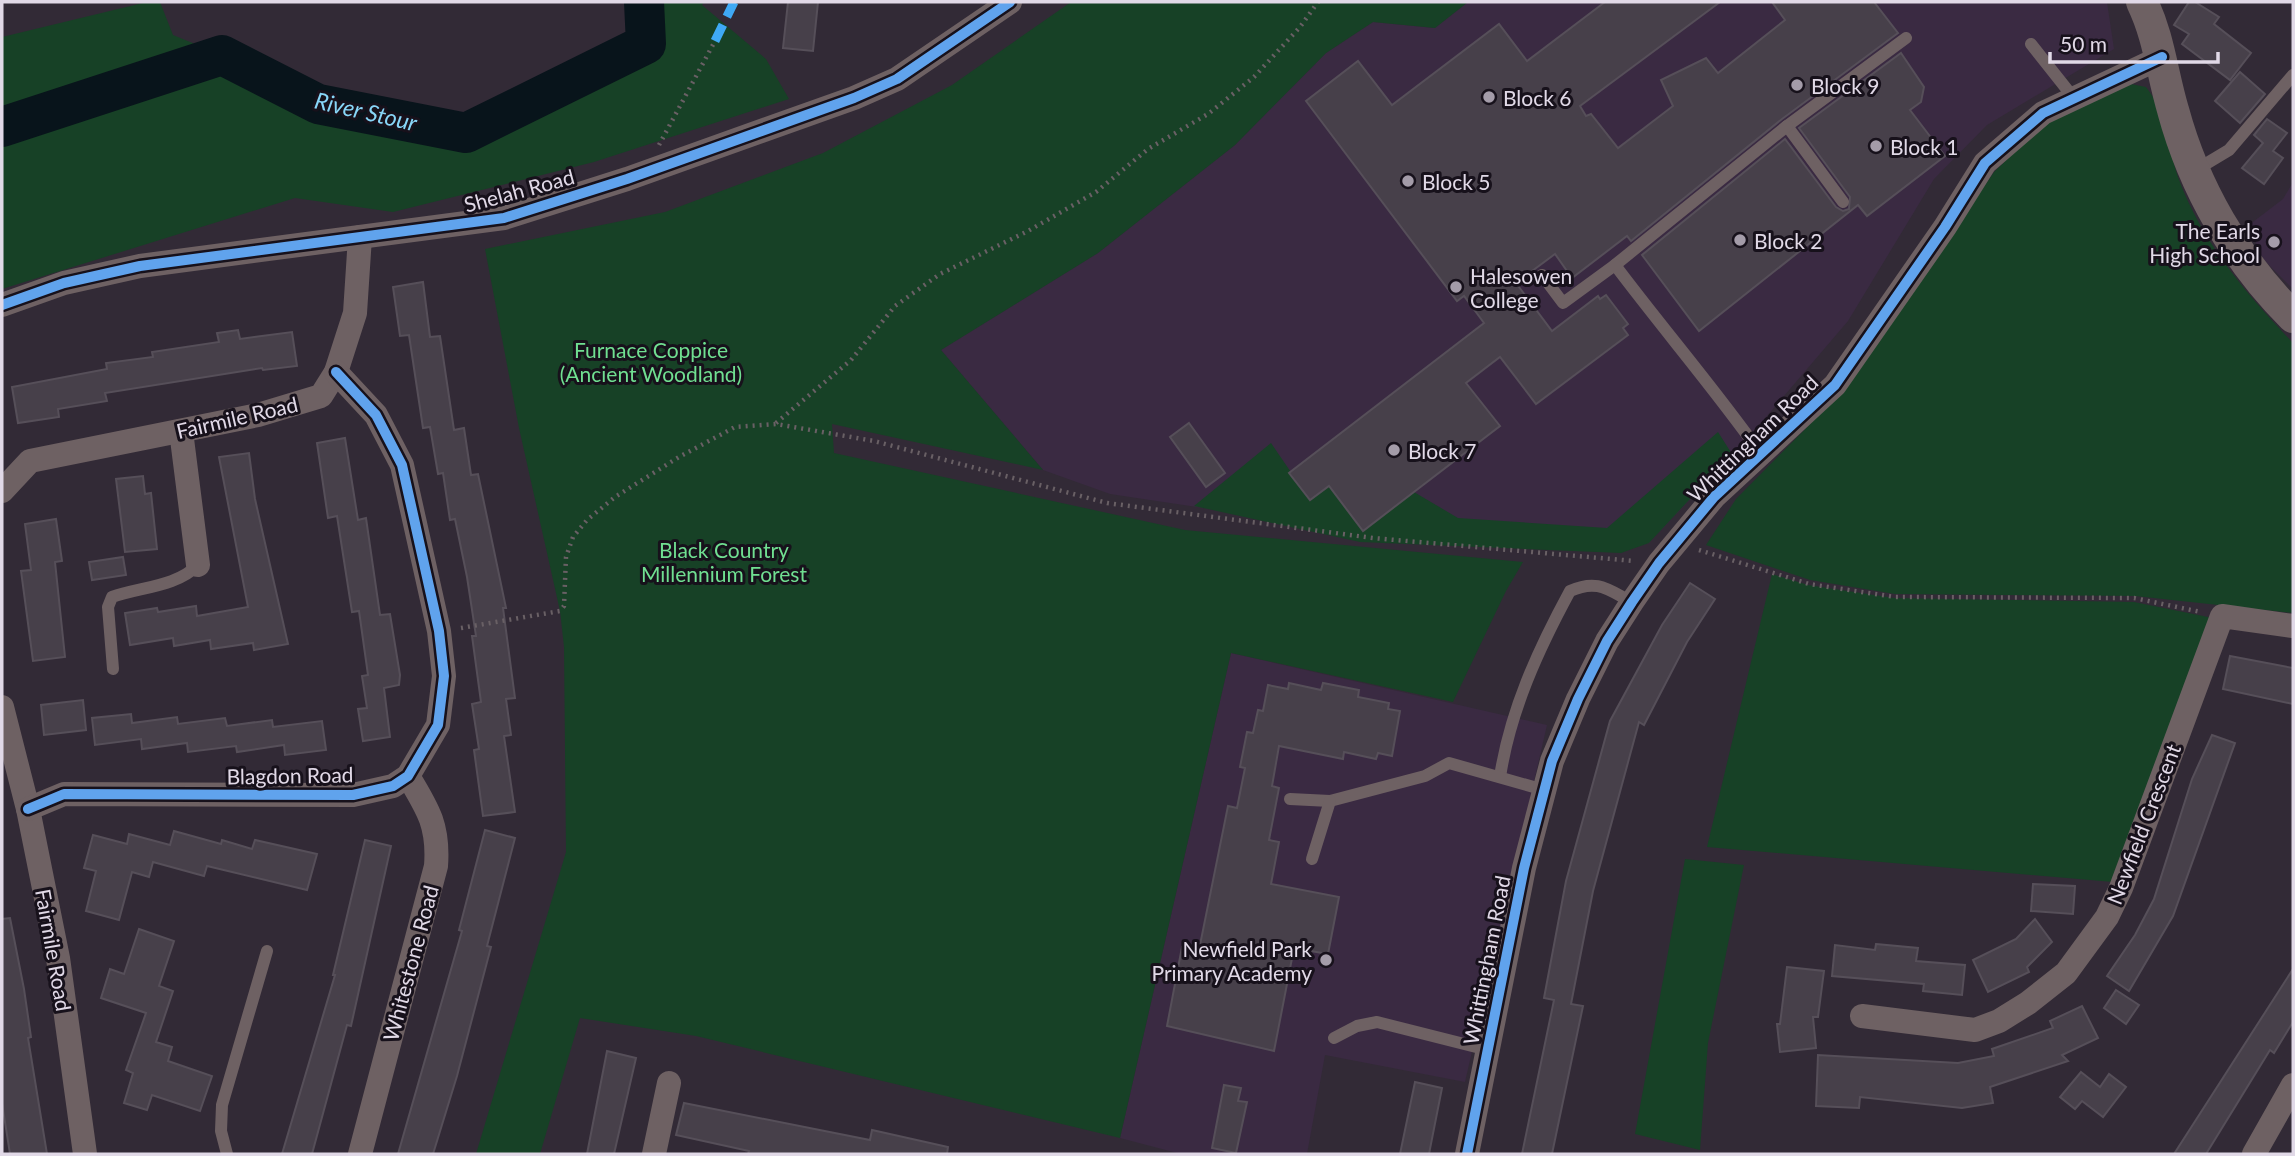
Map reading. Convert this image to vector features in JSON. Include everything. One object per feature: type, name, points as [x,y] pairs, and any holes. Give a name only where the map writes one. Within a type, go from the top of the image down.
[{"type":"street","name":"Shelah Road","points":[[2,305],[64,283],[140,266],[504,218],[644,173],[854,98],[897,79],[1010,2]]},
{"type":"street","points":[[2142,2],[2162,57],[2172,110],[2194,171],[2236,251],[2293,317]]},
{"type":"street","name":"Whittingham Road","points":[[1467,1154],[1524,868],[1552,761],[1578,699],[1632,602],[1714,497],[1835,385],[1945,227],[1985,163],[2043,113],[2162,57]]},
{"type":"street","name":"Fairmile Road","points":[[2,491],[30,461],[295,406],[321,396],[336,373],[355,313],[360,237]]},
{"type":"street","points":[[336,373],[376,415],[402,465],[439,631],[444,676],[438,725],[408,776]]},
{"type":"street","points":[[181,431],[198,565]]},
{"type":"street","points":[[2222,616],[2293,626]]},
{"type":"street","name":"Newfield Crescent","points":[[1863,1016],[1975,1030],[2028,1003],[2066,973],[2107,916],[2121,888],[2222,616]]},
{"type":"street","name":"Fairmile Road","points":[[2,707],[28,810],[58,958],[85,1154]]},
{"type":"street","name":"Blagdon Road","points":[[28,810],[64,794],[353,796],[393,786],[408,776]]},
{"type":"street","name":"Whitestone Road","points":[[360,1154],[436,866],[438,839],[429,810],[408,776]]},
{"type":"street","points":[[654,1154],[669,1083]]},
{"type":"street","points":[[2253,1154],[2293,1085]]},
{"type":"lane","points":[[1542,275],[1563,303],[1615,265],[1787,126],[1906,38]]},
{"type":"lane","points":[[2031,44],[2073,97]]},
{"type":"lane","points":[[2194,171],[2229,150],[2293,75]]},
{"type":"lane","points":[[1787,126],[1843,202]]},
{"type":"lane","points":[[1615,265],[1674,345],[1714,388],[1761,454]]},
{"type":"lane","points":[[113,669],[108,607],[112,597],[172,581],[188,575],[198,565]]},
{"type":"lane","points":[[1500,777],[1506,737],[1522,693],[1570,591],[1587,583],[1601,586],[1632,602]]},
{"type":"lane","points":[[1290,799],[1329,801],[1425,776],[1449,763],[1544,790]]},
{"type":"lane","points":[[1312,859],[1329,801]]},
{"type":"lane","points":[[227,1154],[221,1131],[222,1105],[267,951]]},
{"type":"lane","points":[[1334,1038],[1357,1026],[1377,1023],[1488,1049]]},
{"type":"path","points":[[776,424],[851,360],[895,306],[940,274],[1028,231],[1096,192],[1148,149],[1208,114],[1254,77],[1300,27],[1318,2]]},
{"type":"path","points":[[644,173],[715,41]]},
{"type":"path","points":[[439,631],[560,611],[564,606],[566,558],[573,537],[587,520],[615,497],[679,457],[735,428],[776,424],[874,441],[1107,503],[1373,538],[1730,558],[1809,584],[1895,597],[2134,598],[2222,616]]},
{"type":"shaded area","name":"Halesowen College","points":[[1468,2],[2107,2],[2114,49],[1987,125],[1934,179],[1848,321],[1749,437],[1649,543],[1364,532],[1110,494],[1043,470],[941,350],[1098,253],[1235,145],[1326,53],[1373,22],[1435,28]]},
{"type":"shaded area","name":"The Earls High School","points":[[2293,182],[2293,289],[2262,258],[2249,225],[2283,199]]},
{"type":"shaded area","name":"Newfield Park Primary Academy","points":[[1231,653],[1547,725],[1465,1082],[1325,1055],[1307,1154],[1181,1154],[1120,1138]]},
{"type":"green space","points":[[147,2],[160,2],[173,35],[222,55],[318,104],[466,133],[646,44],[639,2],[704,2],[702,5],[766,59],[789,99],[594,162],[393,212],[295,198],[2,289],[2,37]]},
{"type":"green space","points":[[1071,2],[1468,2],[1435,28],[1373,22],[1326,53],[1235,145],[1098,253],[941,350],[1043,470],[832,424],[834,453],[1185,530],[1523,562],[1506,591],[1453,702],[1231,653],[1120,1138],[696,1036],[580,1018],[540,1154],[476,1154],[566,852],[564,647],[560,611],[519,428],[485,249],[665,212],[823,153],[952,85]]},
{"type":"green space","points":[[2126,83],[2146,87],[2159,108],[2178,177],[2199,224],[2242,286],[2293,343],[2293,613],[2135,596],[1895,594],[1810,580],[1706,545],[1736,499],[1846,388],[1994,172],[2050,118]]},
{"type":"green space","points":[[1718,432],[1732,454],[1649,543],[1621,553],[1360,542],[1194,506],[1271,443],[1310,500],[1330,485],[1363,531],[1414,492],[1458,518],[1607,528]]},
{"type":"green space","points":[[1772,574],[1808,585],[1894,598],[2134,602],[2213,618],[2113,882],[1707,847]]},
{"type":"green space","points":[[1685,859],[1744,865],[1708,1043],[1700,1150],[1635,1134]]},
{"type":"building","points":[[788,2],[818,2],[813,51],[783,48]]},
{"type":"building","points":[[1605,2],[1720,2],[1580,106],[1586,116],[1591,114],[1618,148],[1673,106],[1661,80],[1706,58],[1718,73],[1785,20],[1772,2],[1874,2],[1898,33],[1782,119],[1631,241],[1627,236],[1572,278],[1555,254],[1516,283],[1552,331],[1598,296],[1600,299],[1606,295],[1628,324],[1623,328],[1628,335],[1536,404],[1500,357],[1466,383],[1500,426],[1363,531],[1329,486],[1310,500],[1289,473],[1484,323],[1464,296],[1457,301],[1306,101],[1358,61],[1392,105],[1499,24],[1527,61]]},
{"type":"building","points":[[2189,2],[2195,2],[2219,17],[2214,24],[2251,53],[2230,80],[2182,44],[2189,34],[2174,25]]},
{"type":"building","points":[[1901,53],[1924,87],[1921,102],[1910,110],[1945,156],[1867,216],[1858,205],[1699,331],[1642,255],[1785,139],[1836,207],[1843,211],[1849,209],[1850,197],[1799,128]]},
{"type":"building","points":[[2240,72],[2265,94],[2240,123],[2215,101]]},
{"type":"building","points":[[2267,119],[2287,133],[2273,151],[2283,158],[2264,184],[2242,168],[2263,143],[2254,135]]},
{"type":"building","points":[[423,282],[430,337],[440,336],[454,430],[464,428],[471,475],[478,474],[506,608],[503,608],[515,698],[506,699],[511,735],[504,736],[515,812],[483,816],[474,750],[479,749],[472,704],[481,702],[472,636],[476,636],[467,577],[455,519],[450,520],[443,473],[438,474],[430,427],[423,428],[409,335],[400,336],[393,287]]},
{"type":"building","points":[[238,330],[240,339],[292,332],[297,366],[262,368],[105,393],[107,401],[58,409],[59,417],[18,423],[12,387],[107,369],[106,363],[153,357],[152,352],[219,342],[217,333]]},
{"type":"building","points":[[1189,423],[1225,473],[1206,487],[1170,437]]},
{"type":"building","points":[[345,438],[358,520],[366,518],[380,615],[390,614],[400,675],[399,685],[384,688],[390,737],[363,741],[358,709],[367,708],[362,676],[368,675],[359,611],[352,612],[337,516],[328,518],[317,443]]},
{"type":"building","points":[[249,453],[255,499],[288,644],[254,650],[253,643],[211,649],[210,640],[174,646],[173,638],[130,645],[125,613],[157,608],[158,612],[196,606],[197,616],[248,607],[219,457]]},
{"type":"building","points":[[143,476],[145,494],[151,493],[157,549],[125,552],[116,479]]},
{"type":"building","points":[[56,519],[62,561],[55,562],[65,657],[33,661],[21,571],[31,570],[25,524]]},
{"type":"building","points":[[123,557],[126,575],[92,580],[89,562]]},
{"type":"building","points":[[1690,583],[1715,599],[1687,642],[1644,725],[1639,722],[1593,891],[1571,1004],[1583,1006],[1552,1154],[1522,1154],[1554,1000],[1544,998],[1566,881],[1610,721],[1662,625]]},
{"type":"building","points":[[2230,656],[2293,668],[2293,704],[2223,689]]},
{"type":"building","points":[[1289,683],[1321,690],[1323,683],[1359,690],[1358,697],[1389,703],[1388,709],[1400,711],[1392,756],[1378,753],[1376,759],[1344,752],[1343,759],[1279,746],[1272,786],[1279,788],[1269,840],[1279,842],[1271,884],[1339,897],[1328,954],[1294,948],[1274,1051],[1167,1026],[1182,947],[1199,950],[1228,806],[1237,808],[1245,768],[1240,767],[1247,732],[1253,733],[1258,710],[1263,711],[1268,685],[1288,689]]},
{"type":"building","points":[[83,700],[86,730],[44,735],[41,705]]},
{"type":"building","points":[[131,714],[132,723],[177,717],[178,724],[225,718],[227,726],[272,720],[273,727],[322,721],[326,750],[285,755],[284,745],[237,752],[236,746],[188,752],[187,743],[142,749],[141,739],[95,745],[92,718]]},
{"type":"building","points":[[2212,735],[2235,743],[2173,916],[2129,991],[2107,976],[2135,935],[2154,899],[2192,779]]},
{"type":"building","points":[[485,830],[515,838],[487,946],[491,947],[457,1076],[433,1154],[398,1154],[462,931],[459,930]]},
{"type":"building","points":[[174,831],[252,849],[255,840],[317,854],[307,890],[207,866],[204,876],[153,862],[149,877],[132,872],[119,920],[86,911],[96,871],[84,868],[93,835],[127,844],[129,834],[170,845]]},
{"type":"building","points":[[365,840],[391,846],[351,1026],[347,1025],[312,1154],[282,1154],[335,975]]},
{"type":"building","points":[[2033,884],[2075,886],[2073,914],[2031,911]]},
{"type":"building","points":[[10,918],[24,989],[31,1037],[28,1038],[47,1154],[10,1154],[2,1103],[2,919]]},
{"type":"building","points":[[2035,919],[2052,942],[2027,967],[2029,972],[1988,992],[1973,960],[2016,939]]},
{"type":"building","points":[[139,929],[174,941],[159,986],[173,991],[156,1042],[172,1047],[168,1061],[212,1076],[200,1111],[152,1095],[147,1110],[124,1103],[133,1073],[126,1070],[146,1013],[101,998],[110,969],[124,974]]},
{"type":"building","points":[[1876,944],[1918,948],[1916,961],[1965,965],[1962,995],[1923,991],[1924,984],[1832,976],[1835,945],[1875,950]]},
{"type":"building","points":[[1787,967],[1824,971],[1818,1017],[1813,1017],[1816,1048],[1780,1052],[1777,1024],[1780,1024]]},
{"type":"building","points":[[2293,969],[2293,1022],[2274,1053],[2270,1050],[2206,1154],[2174,1154]]},
{"type":"building","points":[[2116,990],[2139,1005],[2126,1024],[2104,1008]]},
{"type":"building","points":[[2082,1006],[2098,1038],[2062,1055],[2068,1061],[1990,1087],[1993,1103],[1962,1108],[1860,1097],[1859,1108],[1816,1106],[1818,1055],[1958,1063],[1994,1056],[1992,1049],[2053,1028],[2050,1021]]},
{"type":"building","points":[[607,1051],[636,1058],[614,1154],[587,1154]]},
{"type":"building","points":[[2081,1072],[2100,1087],[2109,1074],[2126,1087],[2103,1117],[2082,1101],[2075,1109],[2060,1097]]},
{"type":"building","points":[[1415,1082],[1442,1088],[1429,1154],[1400,1154]]},
{"type":"building","points":[[1224,1085],[1241,1088],[1238,1101],[1247,1102],[1236,1153],[1212,1148]]},
{"type":"building","points":[[684,1103],[870,1140],[872,1130],[948,1147],[947,1154],[748,1154],[749,1151],[676,1135]]},
{"type":"waterway","name":"River Stour","points":[[2,127],[222,55],[318,104],[466,133],[646,44],[644,2]]},
{"type":"marked path","points":[[715,41],[734,2]]},
{"type":"cycle path","points":[[2,305],[64,283],[140,266],[504,218],[627,179],[854,98],[897,79],[1010,2]]},
{"type":"cycle path","points":[[1467,1154],[1524,868],[1552,761],[1578,699],[1607,641],[1659,563],[1714,497],[1835,385],[1945,227],[1985,163],[2043,113],[2162,57]]},
{"type":"cycle path","points":[[28,809],[64,794],[353,795],[393,786],[408,776],[438,725],[444,676],[439,631],[402,465],[376,415],[336,372]]},
{"type":"place","name":"Block 9","points":[[1797,85]]},
{"type":"place","name":"Block 6","points":[[1489,97]]},
{"type":"place","name":"Block 1","points":[[1876,146]]},
{"type":"place","name":"Block 5","points":[[1408,181]]},
{"type":"place","name":"Block 2","points":[[1740,240]]},
{"type":"place","name":"The Earls High School","points":[[2274,242]]},
{"type":"place","name":"Halesowen College","points":[[1456,287]]},
{"type":"place","name":"Block 7","points":[[1394,450]]},
{"type":"place","name":"Newfield Park Primary Academy","points":[[1326,960]]},
{"type":"park label","name":"Furnace Coppice (Ancient Woodland)","points":[[651,361]]},
{"type":"park label","name":"Black Country Millennium Forest","points":[[724,561]]}]
